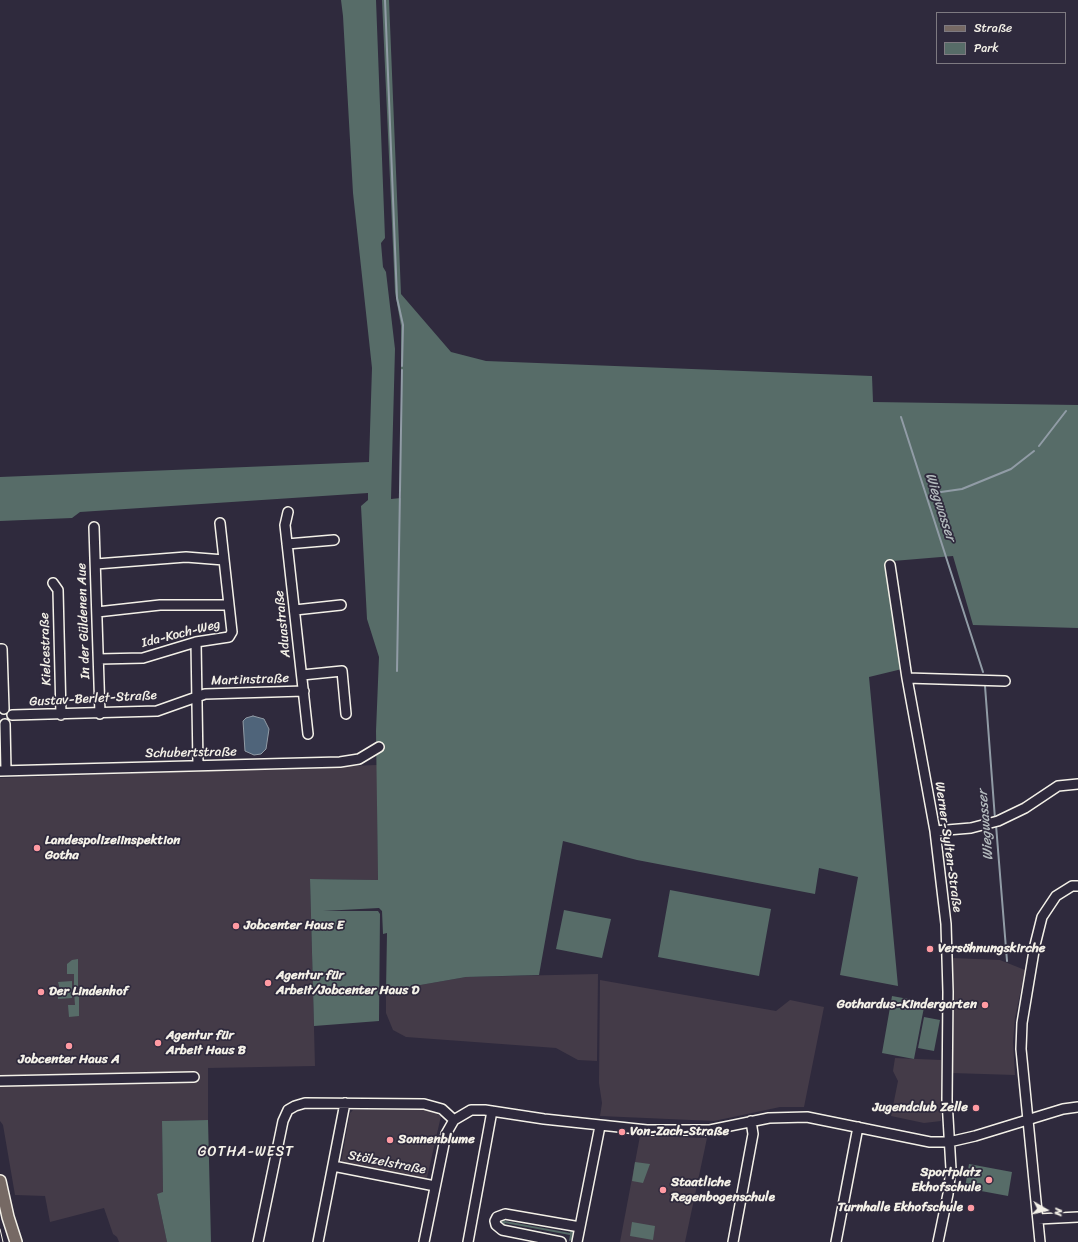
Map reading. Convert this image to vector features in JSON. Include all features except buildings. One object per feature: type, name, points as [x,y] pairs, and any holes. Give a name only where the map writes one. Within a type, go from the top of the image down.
[{"type":"main road","points":[[0,1181],[8,1217],[16,1242]]},
{"type":"street","name":"Aduastraße","points":[[288,512],[285,525],[308,734]]},
{"type":"street","name":"Ida-Koch-Weg","points":[[98,659],[143,658],[196,642],[229,637],[232,632],[220,523]]},
{"type":"street","name":"In der Güldenen Aue","points":[[94,527],[100,714]]},
{"type":"street","points":[[288,544],[334,540]]},
{"type":"street","points":[[96,564],[186,557],[224,560]]},
{"type":"street","name":"Werner-Sylten-Straße","points":[[890,565],[907,678],[936,831],[941,866],[947,952],[947,1100],[951,1169],[938,1242]]},
{"type":"street","name":"Kielcestraße","points":[[53,583],[58,590],[61,715]]},
{"type":"street","points":[[97,612],[160,605],[229,605]]},
{"type":"street","points":[[295,610],[341,605]]},
{"type":"street","points":[[196,642],[198,766]]},
{"type":"street","points":[[0,649],[2,649],[2,710],[9,711],[12,715],[9,722],[2,723],[3,771]]},
{"type":"street","points":[[302,675],[342,671],[346,714]]},
{"type":"street","points":[[907,678],[1006,681]]},
{"type":"street","name":"Martinstraße","points":[[197,695],[304,691]]},
{"type":"street","name":"Gustav-Berlet-Straße","points":[[12,715],[100,714],[157,711],[197,695]]},
{"type":"street","name":"Schubertstraße","points":[[3,771],[351,761],[366,756],[379,747]]},
{"type":"street","points":[[936,831],[972,828],[994,822],[1025,808],[1058,786],[1078,784]]},
{"type":"street","points":[[1040,1242],[1027,1120],[1021,1036],[1035,945],[1042,917],[1049,905],[1062,892],[1072,886],[1078,886]]},
{"type":"street","points":[[0,1081],[194,1077]]},
{"type":"street","points":[[258,1242],[283,1121],[288,1110],[301,1103],[424,1104],[442,1109],[454,1120]]},
{"type":"street","name":"Stölzelstraße","points":[[318,1242],[345,1103]]},
{"type":"street","points":[[424,1242],[446,1134],[454,1120],[470,1110],[492,1111],[640,1130],[710,1130],[751,1121],[785,1116],[807,1117],[930,1142],[949,1142],[1002,1129],[1063,1109],[1078,1107]]},
{"type":"street","points":[[468,1242],[492,1111]]},
{"type":"street","points":[[733,1242],[753,1134],[751,1121]]},
{"type":"street","points":[[578,1242],[600,1126]]},
{"type":"street","points":[[836,1242],[858,1127]]},
{"type":"street","name":"Stölzelstraße","points":[[333,1166],[435,1186]]},
{"type":"street","points":[[561,1242],[502,1230],[496,1225],[495,1221],[497,1217],[505,1214],[580,1227]]},
{"type":"street","points":[[1038,1219],[1078,1217]]},
{"type":"shaded area","points":[[377,765],[378,880],[310,879],[315,1066],[208,1068],[208,1120],[162,1121],[163,1193],[157,1194],[167,1242],[119,1242],[117,1237],[113,1234],[104,1208],[50,1222],[45,1196],[15,1195],[3,1125],[0,1121],[0,778]]},
{"type":"shaded area","name":"Gothardus-Kindergarten","points":[[952,958],[1000,960],[1025,970],[1015,1018],[1013,1042],[1015,1075],[951,1073]]},
{"type":"shaded area","points":[[598,974],[597,1061],[578,1060],[556,1048],[406,1037],[393,1030],[386,1013],[386,991],[466,977]]},
{"type":"shaded area","points":[[600,980],[776,1011],[790,1000],[824,1007],[804,1107],[780,1107],[714,1121],[600,1116],[602,1103],[599,1083]]},
{"type":"shaded area","points":[[895,1058],[941,1060],[941,1121],[924,1123],[891,1116],[898,1081],[893,1071]]},
{"type":"shaded area","name":"Sonnenblume","points":[[353,1110],[428,1110],[441,1116],[426,1182],[341,1163],[350,1113]]},
{"type":"shaded area","name":"Staatliche Regenbogenschule","points":[[640,1136],[707,1138],[685,1242],[620,1242]]},
{"type":"green space","points":[[341,0],[376,0],[385,238],[381,243],[395,349],[391,499],[401,498],[401,326],[395,292],[382,0],[389,0],[401,294],[451,352],[486,361],[872,376],[873,402],[1078,405],[1078,628],[973,625],[953,556],[893,561],[886,564],[902,669],[869,677],[898,986],[840,975],[858,877],[819,868],[815,894],[637,860],[563,841],[539,975],[466,977],[386,991],[387,933],[383,934],[382,911],[379,908],[323,911],[378,911],[380,914],[379,1021],[314,1026],[310,879],[378,880],[376,731],[379,657],[367,619],[361,506],[368,500],[368,493],[80,512],[72,518],[0,521],[0,477],[369,462],[372,368],[353,193]]},
{"type":"green space","points":[[670,890],[771,909],[759,976],[658,957]]},
{"type":"green space","points":[[564,910],[611,919],[602,958],[556,949]]},
{"type":"green space","points":[[78,959],[78,988],[74,988],[74,974],[67,974],[67,964],[72,960]]},
{"type":"green space","points":[[72,981],[72,998],[58,999],[58,993],[60,990],[58,982]]},
{"type":"green space","points":[[74,991],[79,991],[79,1016],[69,1017],[68,1005],[75,1005]]},
{"type":"green space","points":[[892,996],[925,1002],[914,1059],[882,1053]]},
{"type":"green space","points":[[924,1017],[940,1020],[934,1051],[918,1048]]},
{"type":"green space","points":[[208,1120],[211,1242],[167,1242],[157,1194],[163,1192],[162,1121]]},
{"type":"green space","points":[[635,1162],[650,1164],[643,1183],[632,1181]]},
{"type":"green space","name":"Sportplatz Ekhofschule","points":[[969,1164],[1012,1172],[1008,1196],[965,1188]]},
{"type":"green space","points":[[506,1216],[505,1221],[570,1233],[571,1228],[576,1233],[575,1239],[569,1241],[570,1235],[505,1223],[504,1228],[499,1225],[500,1218]]},
{"type":"green space","points":[[632,1222],[655,1226],[653,1240],[630,1236]]},
{"type":"water","points":[[253,716],[264,719],[269,729],[266,749],[261,754],[254,755],[245,751],[243,721],[246,718]]},
{"type":"waterway","points":[[385,0],[397,298],[403,325],[402,366]]},
{"type":"waterway","points":[[397,671],[402,370]]},
{"type":"waterway","points":[[1039,446],[1066,411]]},
{"type":"waterway","name":"Wiegwasser","points":[[901,417],[983,672]]},
{"type":"waterway","points":[[934,493],[962,489],[1011,469],[1034,451]]},
{"type":"waterway","name":"Wiegwasser","points":[[985,686],[995,819]]},
{"type":"waterway","name":"Wiegwasser","points":[[996,825],[1007,961]]},
{"type":"tram line","points":[[0,1229],[3,1242]]},
{"type":"place","name":"Landespolizeiinspektion Gotha","points":[[37,848]]},
{"type":"place","name":"Jobcenter Haus E","points":[[236,926]]},
{"type":"place","name":"Versöhnungskirche","points":[[930,949]]},
{"type":"place","name":"Agentur für Arbeit/Jobcenter Haus D","points":[[268,983]]},
{"type":"place","name":"Der Lindenhof","points":[[41,992]]},
{"type":"place","name":"Gothardus-Kindergarten","points":[[985,1005]]},
{"type":"place","name":"Agentur für Arbeit Haus B","points":[[158,1043]]},
{"type":"place","name":"Jobcenter Haus A","points":[[69,1046]]},
{"type":"place","name":"Jugendclub Zelle","points":[[976,1108]]},
{"type":"place","name":"Von-Zach-Straße","points":[[622,1132]]},
{"type":"place","name":"Sonnenblume","points":[[390,1140]]},
{"type":"place","name":"Sportplatz Ekhofschule","points":[[989,1180]]},
{"type":"place","name":"Staatliche Regenbogenschule","points":[[663,1190]]},
{"type":"place","name":"Turnhalle Ekhofschule","points":[[971,1208]]},
{"type":"district","name":"GOTHA-WEST","points":[[246,1152]]}]
